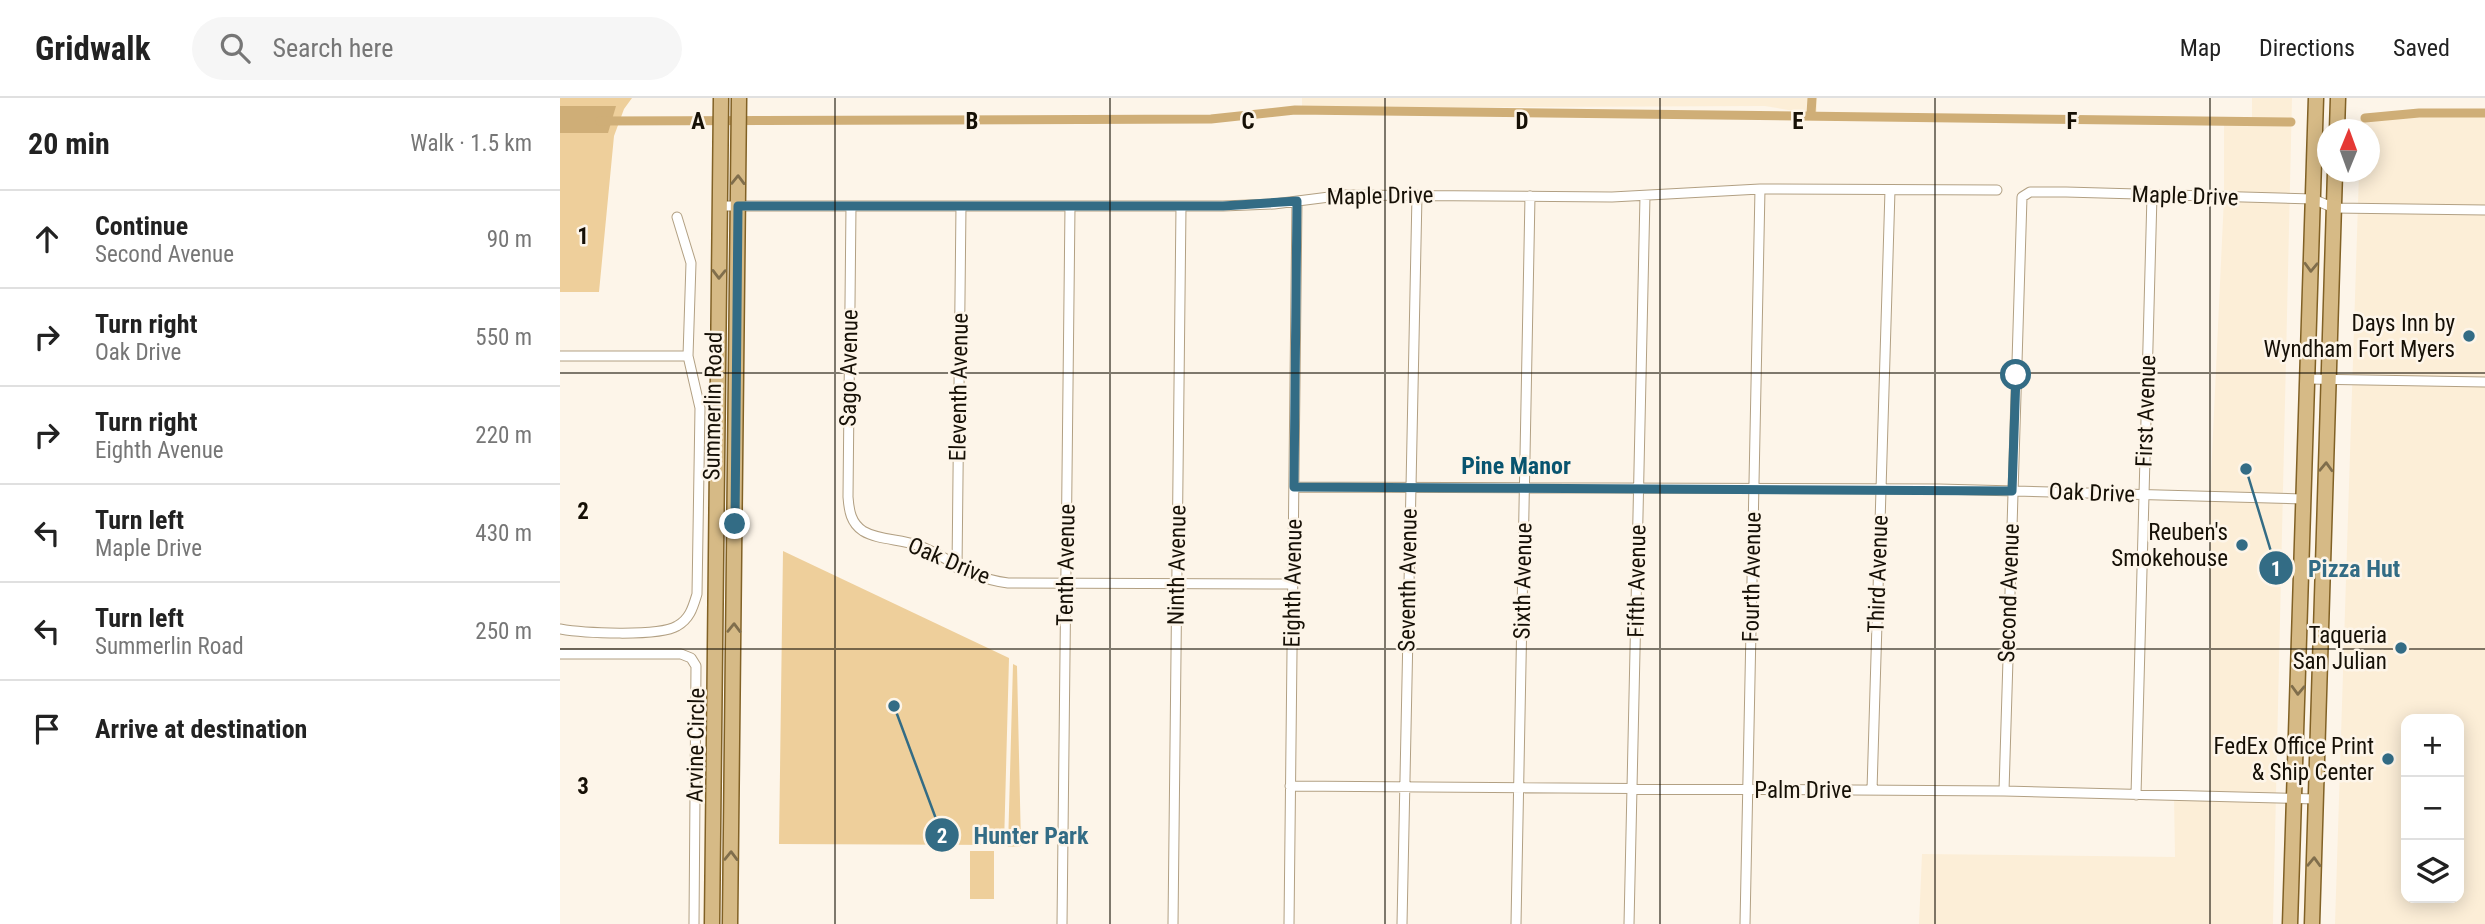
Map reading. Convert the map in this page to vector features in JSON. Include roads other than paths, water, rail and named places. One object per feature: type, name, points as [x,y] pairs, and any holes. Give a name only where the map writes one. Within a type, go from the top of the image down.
[{"type":"main road","points":[[2290,924],[2316,98]]},
{"type":"main road","points":[[2337,119],[2338,98]]},
{"type":"main road","name":"Summerlin Road","points":[[712,924],[721,99]]},
{"type":"main road","name":"Summerlin Road","points":[[730,924],[739,100]]},
{"type":"main road","points":[[2312,924],[2335,182]]},
{"type":"main road","points":[[2303,499],[2313,507],[2324,540]]},
{"type":"street","name":"Maple Drive","points":[[720,206],[1181,207],[1297,201],[1345,195],[1645,196],[1760,189],[1997,190]]},
{"type":"street","name":"Fourth Avenue","points":[[1745,924],[1760,189]]},
{"type":"street","name":"Third Avenue","points":[[1872,790],[1890,190]]},
{"type":"street","name":"Maple Drive","points":[[2034,192],[2313,199],[2334,208]]},
{"type":"street","name":"Second Avenue","points":[[2004,791],[2022,197],[2034,192]]},
{"type":"street","name":"Seventh Avenue","points":[[1402,924],[1417,195]]},
{"type":"street","name":"First Avenue","points":[[2136,795],[2152,195]]},
{"type":"street","name":"Sixth Avenue","points":[[1516,924],[1530,196]]},
{"type":"street","name":"Fifth Avenue","points":[[1629,924],[1645,196]]},
{"type":"street","name":"Eighth Avenue","points":[[1289,924],[1297,201]]},
{"type":"street","name":"Sago Avenue","points":[[851,206],[848,497],[851,517],[859,527]]},
{"type":"street","name":"Eleventh Avenue","points":[[957,568],[961,206]]},
{"type":"street","name":"Tenth Avenue","points":[[1062,924],[1070,206]]},
{"type":"street","name":"Ninth Avenue","points":[[1173,924],[1181,207]]},
{"type":"street","points":[[2334,208],[2485,211]]},
{"type":"street","points":[[560,629],[656,631],[677,627],[691,613],[698,594],[700,408],[688,356],[691,263],[677,217]]},
{"type":"street","points":[[560,356],[688,356]]},
{"type":"street","points":[[2307,379],[2485,382]]},
{"type":"street","name":"Oak Drive","points":[[1294,487],[1881,489],[2303,499]]},
{"type":"street","name":"Oak Drive","points":[[859,527],[874,535],[920,546],[957,568],[986,580],[1066,584],[1293,584]]},
{"type":"street","name":"Arvine Circle","points":[[560,654],[681,654],[691,658],[696,666],[694,924]]},
{"type":"street","name":"Palm Drive","points":[[1290,786],[2004,791],[2316,799]]},
{"type":"waterway","points":[[1811,114],[1812,98]]},
{"type":"waterway","points":[[600,121],[1211,119],[1295,110],[2291,122]]},
{"type":"waterway","points":[[2365,118],[2419,113],[2485,113]]},
{"type":"place","name":"Days Inn by Wyndham Fort Myers","points":[[2469,336]]},
{"type":"place","name":"Pizza Hut","points":[[2246,469]]},
{"type":"place","name":"Reuben's Smokehouse","points":[[2242,545]]},
{"type":"place","name":"Taqueria San Julian","points":[[2401,648]]},
{"type":"place","name":"Hunter Park","points":[[894,706]]},
{"type":"place","name":"FedEx Office Print & Ship Center","points":[[2388,759]]},
{"type":"district","name":"Pine Manor","points":[[1516,466]]}]
